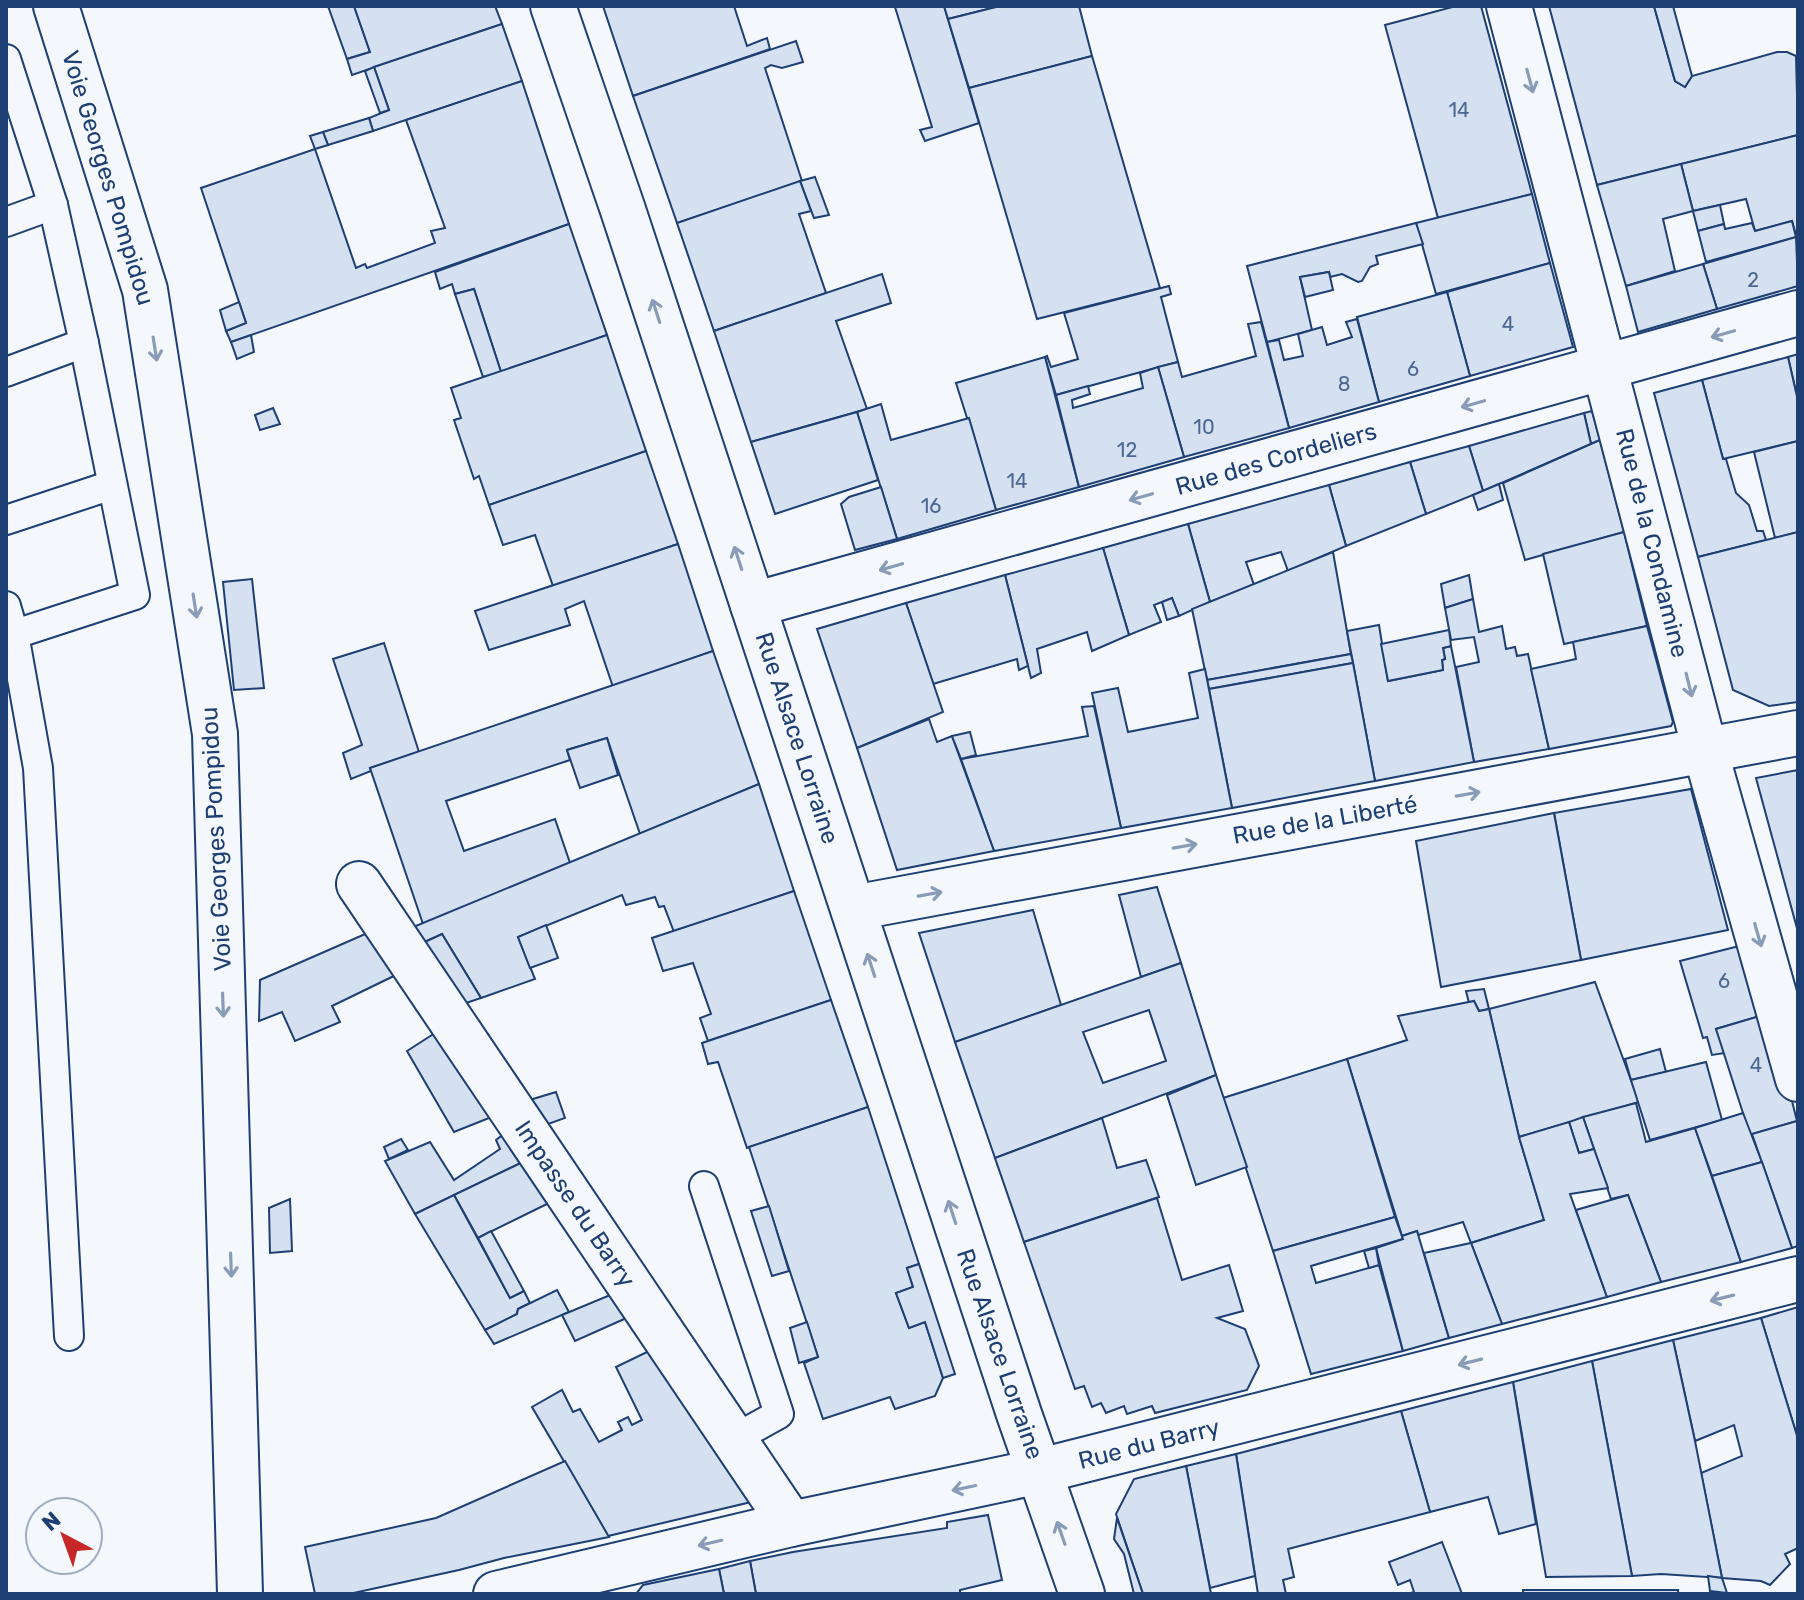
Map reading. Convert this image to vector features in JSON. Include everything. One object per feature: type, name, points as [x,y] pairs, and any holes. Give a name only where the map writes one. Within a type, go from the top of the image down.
[{"type":"street","name":"Voie Georges Pompidou","points":[[56,6],[145,290],[215,734],[240,1594]]},
{"type":"street","name":"Rue Alsace Lorraine","points":[[553,6],[1014,1399],[1082,1594]]},
{"type":"street","name":"Rue de la Condamine","points":[[1509,6],[1607,367],[1705,750],[1798,1079]]},
{"type":"street","name":"Rue des Cordeliers","points":[[753,605],[1798,313]]},
{"type":"street","name":"Rue de la Liberté","points":[[853,908],[1798,733]]},
{"type":"street","name":"Impasse du Barry","points":[[359,884],[791,1524]]},
{"type":"street","name":"Rue du Barry","points":[[496,1594],[791,1524],[1040,1471],[1798,1279]]},
{"type":"lane","points":[[6,59],[53,205],[135,595],[10,636]]},
{"type":"lane","points":[[6,222],[53,205]]},
{"type":"lane","points":[[6,372],[84,343]]},
{"type":"lane","points":[[6,520],[112,485]]},
{"type":"lane","points":[[6,606],[38,768],[69,1336]]},
{"type":"lane","points":[[704,1186],[779,1414],[734,1439]]},
{"type":"building","points":[[328,6],[354,6],[370,52],[347,59]]},
{"type":"building","points":[[354,6],[495,6],[502,24],[352,75],[347,59],[370,52]]},
{"type":"building","points":[[603,6],[734,6],[747,46],[767,38],[770,49],[633,96]]},
{"type":"building","points":[[944,6],[979,123],[925,141],[920,130],[932,127],[895,7]]},
{"type":"building","points":[[944,6],[1000,6],[948,19]]},
{"type":"building","points":[[1000,6],[1079,6],[1092,56],[969,88],[948,19]]},
{"type":"building","points":[[1456,6],[1481,6],[1532,194],[1438,218],[1385,25]]},
{"type":"building","points":[[1549,6],[1654,6],[1675,81],[1685,87],[1692,76],[1777,52],[1796,56],[1798,135],[1597,185]]},
{"type":"building","points":[[1654,6],[1673,6],[1692,76],[1685,87],[1675,81]]},
{"type":"building","points":[[502,24],[522,81],[373,131],[369,118],[389,110],[374,67]]},
{"type":"building","points":[[796,41],[803,62],[782,68],[771,65],[765,68],[802,181],[677,223],[633,96]]},
{"type":"building","points":[[1092,56],[1160,288],[1037,319],[969,88]]},
{"type":"building","points":[[374,67],[389,110],[380,113],[365,71]]},
{"type":"building","points":[[522,81],[569,224],[231,342],[226,331],[246,323],[201,188],[315,149],[356,268],[365,264],[367,268],[435,243],[431,231],[445,228],[406,120]]},
{"type":"building","points":[[369,118],[373,131],[328,145],[323,132]]},
{"type":"building","points":[[323,132],[328,145],[315,149],[310,136]]},
{"type":"building","points":[[1798,135],[1798,242],[1792,221],[1755,231],[1746,199],[1693,211],[1681,164]]},
{"type":"building","points":[[1681,164],[1693,211],[1663,219],[1675,271],[1626,286],[1597,185]]},
{"type":"building","points":[[815,177],[829,215],[814,218],[800,181]]},
{"type":"building","points":[[800,181],[811,211],[799,214],[826,293],[714,331],[677,223]]},
{"type":"building","points":[[1532,194],[1550,263],[1436,294],[1416,223]]},
{"type":"building","points":[[1720,205],[1724,224],[1698,231],[1693,211]]},
{"type":"building","points":[[1792,221],[1796,237],[1706,262],[1698,231],[1724,224],[1725,229],[1752,223],[1755,231]]},
{"type":"building","points":[[1416,223],[1423,244],[1376,256],[1378,264],[1370,267],[1362,281],[1342,274],[1330,277],[1329,272],[1300,277],[1312,330],[1267,342],[1247,266]]},
{"type":"building","points":[[569,224],[607,335],[501,372],[474,289],[455,294],[452,284],[440,289],[435,272]]},
{"type":"building","points":[[1796,237],[1798,286],[1717,309],[1703,264]]},
{"type":"building","points":[[1550,263],[1573,347],[1470,376],[1447,292]]},
{"type":"building","points":[[1703,264],[1717,309],[1638,332],[1626,286]]},
{"type":"building","points":[[1329,272],[1333,290],[1305,297],[1300,277]]},
{"type":"building","points":[[882,274],[891,303],[836,321],[867,409],[751,442],[714,331]]},
{"type":"building","points":[[1169,286],[1171,294],[1161,297],[1178,362],[1056,395],[1045,357],[1051,367],[1078,359],[1064,313]]},
{"type":"building","points":[[474,289],[501,372],[483,377],[455,294]]},
{"type":"building","points":[[1447,292],[1470,376],[1379,402],[1357,317]]},
{"type":"building","points":[[239,302],[246,323],[226,331],[220,310]]},
{"type":"building","points":[[1357,319],[1379,402],[1289,428],[1267,342],[1279,340],[1284,360],[1303,356],[1298,334],[1322,327],[1327,345],[1352,337],[1346,322]]},
{"type":"building","points":[[1261,322],[1289,428],[1184,457],[1158,367],[1178,362],[1182,377],[1256,356],[1248,324]]},
{"type":"building","points":[[251,335],[254,352],[237,359],[231,342]]},
{"type":"building","points":[[607,335],[646,451],[489,505],[479,476],[474,479],[454,420],[461,418],[451,388]]},
{"type":"building","points":[[1798,354],[1798,401],[1788,357]]},
{"type":"building","points":[[1045,357],[1079,487],[996,510],[956,383]]},
{"type":"building","points":[[1788,357],[1798,401],[1798,441],[1723,459],[1702,380]]},
{"type":"building","points":[[1158,367],[1184,457],[1079,487],[1056,395],[1088,386],[1090,394],[1072,400],[1073,408],[1143,388],[1140,373]]},
{"type":"building","points":[[1702,380],[1723,459],[1726,459],[1736,493],[1749,505],[1757,531],[1763,531],[1766,540],[1698,557],[1654,393]]},
{"type":"building","points":[[881,404],[891,440],[969,418],[996,510],[897,539],[857,412]]},
{"type":"building","points":[[273,408],[280,424],[260,430],[255,415]]},
{"type":"building","points":[[1592,411],[1600,440],[1591,444],[1584,413]]},
{"type":"building","points":[[857,412],[878,480],[775,514],[751,442]]},
{"type":"building","points":[[1584,413],[1591,444],[1483,491],[1469,446]]},
{"type":"building","points":[[1600,440],[1624,532],[1525,560],[1503,483]]},
{"type":"building","points":[[1798,441],[1798,532],[1775,538],[1754,452]]},
{"type":"building","points":[[1469,446],[1483,491],[1426,514],[1410,462]]},
{"type":"building","points":[[646,451],[678,544],[553,586],[535,535],[503,545],[489,505]]},
{"type":"building","points":[[1410,462],[1426,514],[1346,546],[1329,485]]},
{"type":"building","points":[[1499,484],[1503,500],[1478,510],[1473,495]]},
{"type":"building","points":[[1329,485],[1346,546],[1288,571],[1281,552],[1246,562],[1254,585],[1210,602],[1188,524]]},
{"type":"building","points":[[881,487],[897,539],[855,550],[841,504],[849,497]]},
{"type":"building","points":[[1188,524],[1210,602],[1179,616],[1172,598],[1154,605],[1161,622],[1129,635],[1103,548]]},
{"type":"building","points":[[1624,532],[1647,626],[1564,644],[1543,554]]},
{"type":"building","points":[[1798,532],[1798,702],[1769,706],[1733,690],[1698,557]]},
{"type":"building","points":[[678,544],[713,651],[613,687],[584,601],[565,609],[570,625],[489,650],[475,611]]},
{"type":"building","points":[[1103,548],[1129,635],[1092,651],[1087,632],[1037,649],[1041,673],[1031,678],[1005,575]]},
{"type":"building","points":[[1333,552],[1351,654],[1207,680],[1192,609]]},
{"type":"building","points":[[1005,575],[1028,666],[1019,670],[1017,659],[933,684],[906,603]]},
{"type":"building","points":[[1469,575],[1473,599],[1445,608],[1441,584]]},
{"type":"building","points":[[252,579],[264,688],[234,690],[223,582]]},
{"type":"building","points":[[1172,598],[1179,616],[1167,620],[1162,602]]},
{"type":"building","points":[[1473,599],[1479,632],[1502,626],[1506,649],[1515,647],[1517,656],[1528,654],[1549,749],[1474,762],[1456,667],[1479,662],[1474,637],[1451,640],[1445,608]]},
{"type":"building","points":[[906,603],[943,712],[857,748],[817,629]]},
{"type":"building","points":[[1379,625],[1388,681],[1443,670],[1443,648],[1451,646],[1474,762],[1375,781],[1347,631]]},
{"type":"building","points":[[1647,626],[1673,722],[1671,726],[1549,749],[1531,669],[1576,659],[1573,642]]},
{"type":"building","points":[[1449,630],[1451,646],[1443,648],[1443,670],[1388,681],[1381,644]]},
{"type":"building","points":[[384,643],[419,752],[370,768],[371,771],[351,779],[343,753],[362,745],[333,659]]},
{"type":"building","points":[[713,651],[759,784],[640,834],[607,738],[567,750],[570,760],[446,801],[464,851],[555,819],[570,863],[423,924],[370,768]]},
{"type":"building","points":[[1351,654],[1353,663],[1209,689],[1207,680]]},
{"type":"building","points":[[1353,663],[1375,781],[1232,808],[1209,689]]},
{"type":"building","points":[[1205,669],[1232,808],[1121,828],[1092,693],[1118,688],[1128,732],[1198,718],[1189,673]]},
{"type":"building","points":[[1094,706],[1121,828],[994,851],[961,759],[1088,736],[1082,707]]},
{"type":"building","points":[[929,719],[937,742],[952,736],[994,851],[897,870],[857,748]]},
{"type":"building","points":[[970,732],[976,755],[961,759],[952,736]]},
{"type":"building","points":[[607,738],[618,775],[580,788],[567,750]]},
{"type":"building","points":[[1798,770],[1798,932],[1756,778]]},
{"type":"building","points":[[759,784],[794,891],[674,932],[664,906],[659,907],[655,897],[626,905],[622,895],[518,937],[535,979],[481,998],[442,934],[416,946],[406,930]]},
{"type":"building","points":[[1691,789],[1728,930],[1581,960],[1554,813]]},
{"type":"building","points":[[1554,813],[1581,960],[1441,987],[1416,841]]},
{"type":"building","points":[[1157,887],[1181,963],[1141,977],[1119,895]]},
{"type":"building","points":[[794,891],[831,1000],[708,1041],[700,1018],[711,1014],[693,963],[663,971],[652,938]]},
{"type":"building","points":[[1033,910],[1061,1005],[955,1042],[919,933]]},
{"type":"building","points":[[546,925],[558,958],[530,968],[518,937]]},
{"type":"building","points":[[372,931],[400,973],[332,1006],[340,1022],[295,1041],[282,1012],[259,1021],[260,980]]},
{"type":"building","points":[[442,934],[481,998],[460,1005],[416,946]]},
{"type":"building","points":[[1751,943],[1770,1013],[1716,1029],[1725,1053],[1712,1055],[1707,1037],[1703,1038],[1680,961]]},
{"type":"building","points":[[1181,963],[1216,1075],[995,1158],[955,1042]],"holes":[[[1149,1010],[1166,1061],[1103,1083],[1083,1032]]]},
{"type":"building","points":[[1595,982],[1639,1102],[1519,1137],[1489,1009]]},
{"type":"building","points":[[1484,989],[1489,1009],[1479,1011],[1474,1001],[1469,1003],[1466,991]]},
{"type":"building","points":[[831,1000],[868,1107],[747,1148],[718,1062],[708,1064],[702,1043]]},
{"type":"building","points":[[1474,1001],[1479,1011],[1489,1009],[1519,1137],[1544,1220],[1471,1243],[1463,1222],[1418,1235],[1417,1231],[1402,1236],[1347,1059],[1407,1040],[1398,1016]]},
{"type":"building","points":[[1770,1013],[1797,1121],[1750,1135],[1716,1029]]},
{"type":"building","points":[[435,1033],[494,1116],[454,1132],[407,1051]]},
{"type":"building","points":[[1660,1049],[1666,1072],[1631,1080],[1625,1059]]},
{"type":"building","points":[[1347,1059],[1395,1217],[1273,1251],[1223,1098]]},
{"type":"building","points":[[1706,1062],[1722,1120],[1650,1140],[1631,1080]]},
{"type":"building","points":[[1216,1075],[1247,1167],[1196,1185],[1167,1095]]},
{"type":"building","points":[[556,1092],[565,1118],[534,1129],[523,1102]]},
{"type":"building","points":[[1636,1103],[1646,1142],[1695,1128],[1741,1262],[1661,1282],[1628,1195],[1611,1199],[1583,1117]]},
{"type":"building","points":[[868,1107],[919,1264],[907,1268],[913,1287],[896,1293],[909,1328],[925,1322],[943,1378],[935,1396],[895,1409],[890,1397],[823,1419],[804,1363],[818,1357],[749,1147]]},
{"type":"building","points":[[1743,1113],[1762,1162],[1712,1176],[1695,1128]]},
{"type":"building","points":[[1583,1117],[1594,1149],[1579,1153],[1569,1122]]},
{"type":"building","points":[[1102,1118],[1117,1168],[1146,1160],[1159,1197],[1024,1242],[995,1158]]},
{"type":"building","points":[[1797,1121],[1798,1246],[1792,1248],[1752,1134]]},
{"type":"building","points":[[1569,1122],[1579,1153],[1594,1149],[1608,1188],[1570,1194],[1607,1297],[1502,1324],[1471,1243],[1544,1220],[1519,1137]]},
{"type":"building","points":[[505,1133],[525,1161],[415,1214],[385,1161],[430,1142],[454,1180],[500,1149],[496,1140]]},
{"type":"building","points":[[401,1139],[408,1150],[389,1159],[384,1147]]},
{"type":"building","points":[[525,1161],[553,1201],[478,1238],[454,1195]]},
{"type":"building","points":[[1762,1162],[1792,1248],[1741,1262],[1712,1176]]},
{"type":"building","points":[[454,1195],[510,1298],[524,1291],[530,1303],[518,1309],[517,1314],[485,1330],[415,1214]]},
{"type":"building","points":[[1628,1195],[1661,1282],[1607,1297],[1576,1210]]},
{"type":"building","points":[[1157,1198],[1182,1280],[1229,1265],[1243,1311],[1217,1318],[1245,1329],[1259,1366],[1247,1390],[1155,1413],[1152,1406],[1127,1414],[1124,1406],[1106,1413],[1101,1403],[1092,1407],[1084,1386],[1075,1389],[1024,1242]]},
{"type":"building","points":[[290,1199],[292,1251],[270,1253],[269,1208]]},
{"type":"building","points":[[769,1206],[789,1271],[772,1276],[751,1211]]},
{"type":"building","points":[[1395,1217],[1403,1239],[1311,1266],[1316,1283],[1379,1265],[1403,1351],[1311,1374],[1273,1251]]},
{"type":"building","points":[[491,1231],[524,1291],[510,1298],[478,1238]]},
{"type":"building","points":[[1417,1231],[1449,1338],[1403,1351],[1376,1248]]},
{"type":"building","points":[[1471,1243],[1502,1324],[1449,1338],[1424,1253]]},
{"type":"building","points":[[1376,1248],[1379,1265],[1369,1268],[1364,1251]]},
{"type":"building","points":[[919,1264],[955,1374],[943,1378],[925,1322],[909,1328],[896,1293],[913,1287],[907,1268]]},
{"type":"building","points":[[557,1290],[569,1312],[494,1344],[485,1330]]},
{"type":"building","points":[[615,1293],[631,1316],[575,1341],[562,1315]]},
{"type":"building","points":[[1798,1307],[1798,1439],[1761,1318]]},
{"type":"building","points":[[1761,1318],[1798,1439],[1798,1548],[1785,1554],[1790,1564],[1770,1585],[1761,1581],[1722,1578],[1701,1473],[1742,1456],[1734,1425],[1695,1441],[1673,1340]]},
{"type":"building","points":[[807,1322],[818,1357],[799,1363],[790,1328]]},
{"type":"building","points":[[1673,1340],[1722,1578],[1661,1574],[1632,1576],[1592,1361]]},
{"type":"building","points":[[651,1350],[751,1502],[608,1536],[532,1407],[562,1390],[573,1412],[580,1409],[599,1442],[622,1430],[618,1422],[628,1417],[632,1425],[642,1420],[616,1367]]},
{"type":"building","points":[[1592,1361],[1632,1576],[1546,1577],[1513,1382]]},
{"type":"building","points":[[1513,1382],[1536,1524],[1499,1534],[1488,1497],[1430,1512],[1401,1411]]},
{"type":"building","points":[[1401,1411],[1430,1512],[1288,1549],[1294,1577],[1283,1580],[1286,1594],[1258,1594],[1236,1454]]},
{"type":"building","points":[[1236,1454],[1255,1576],[1210,1588],[1186,1466]]},
{"type":"building","points":[[565,1461],[609,1537],[349,1594],[315,1594],[305,1547],[436,1518]]},
{"type":"building","points":[[1186,1466],[1211,1594],[1143,1594],[1116,1514],[1134,1479]]},
{"type":"building","points":[[988,1515],[1002,1580],[960,1590],[960,1594],[756,1594],[750,1561],[947,1528],[947,1522]]},
{"type":"building","points":[[1117,1518],[1143,1594],[1134,1594],[1124,1554],[1114,1539]]},
{"type":"building","points":[[1442,1542],[1462,1594],[1407,1594],[1414,1592],[1410,1580],[1398,1585],[1389,1562]]},
{"type":"building","points":[[750,1561],[756,1594],[724,1594],[719,1569]]},
{"type":"building","points":[[719,1569],[724,1594],[636,1594],[643,1585]]},
{"type":"building","points":[[1708,1576],[1722,1578],[1727,1593],[1710,1591]]},
{"type":"building","points":[[1523,1590],[1678,1590],[1678,1594],[1523,1594]]}]
